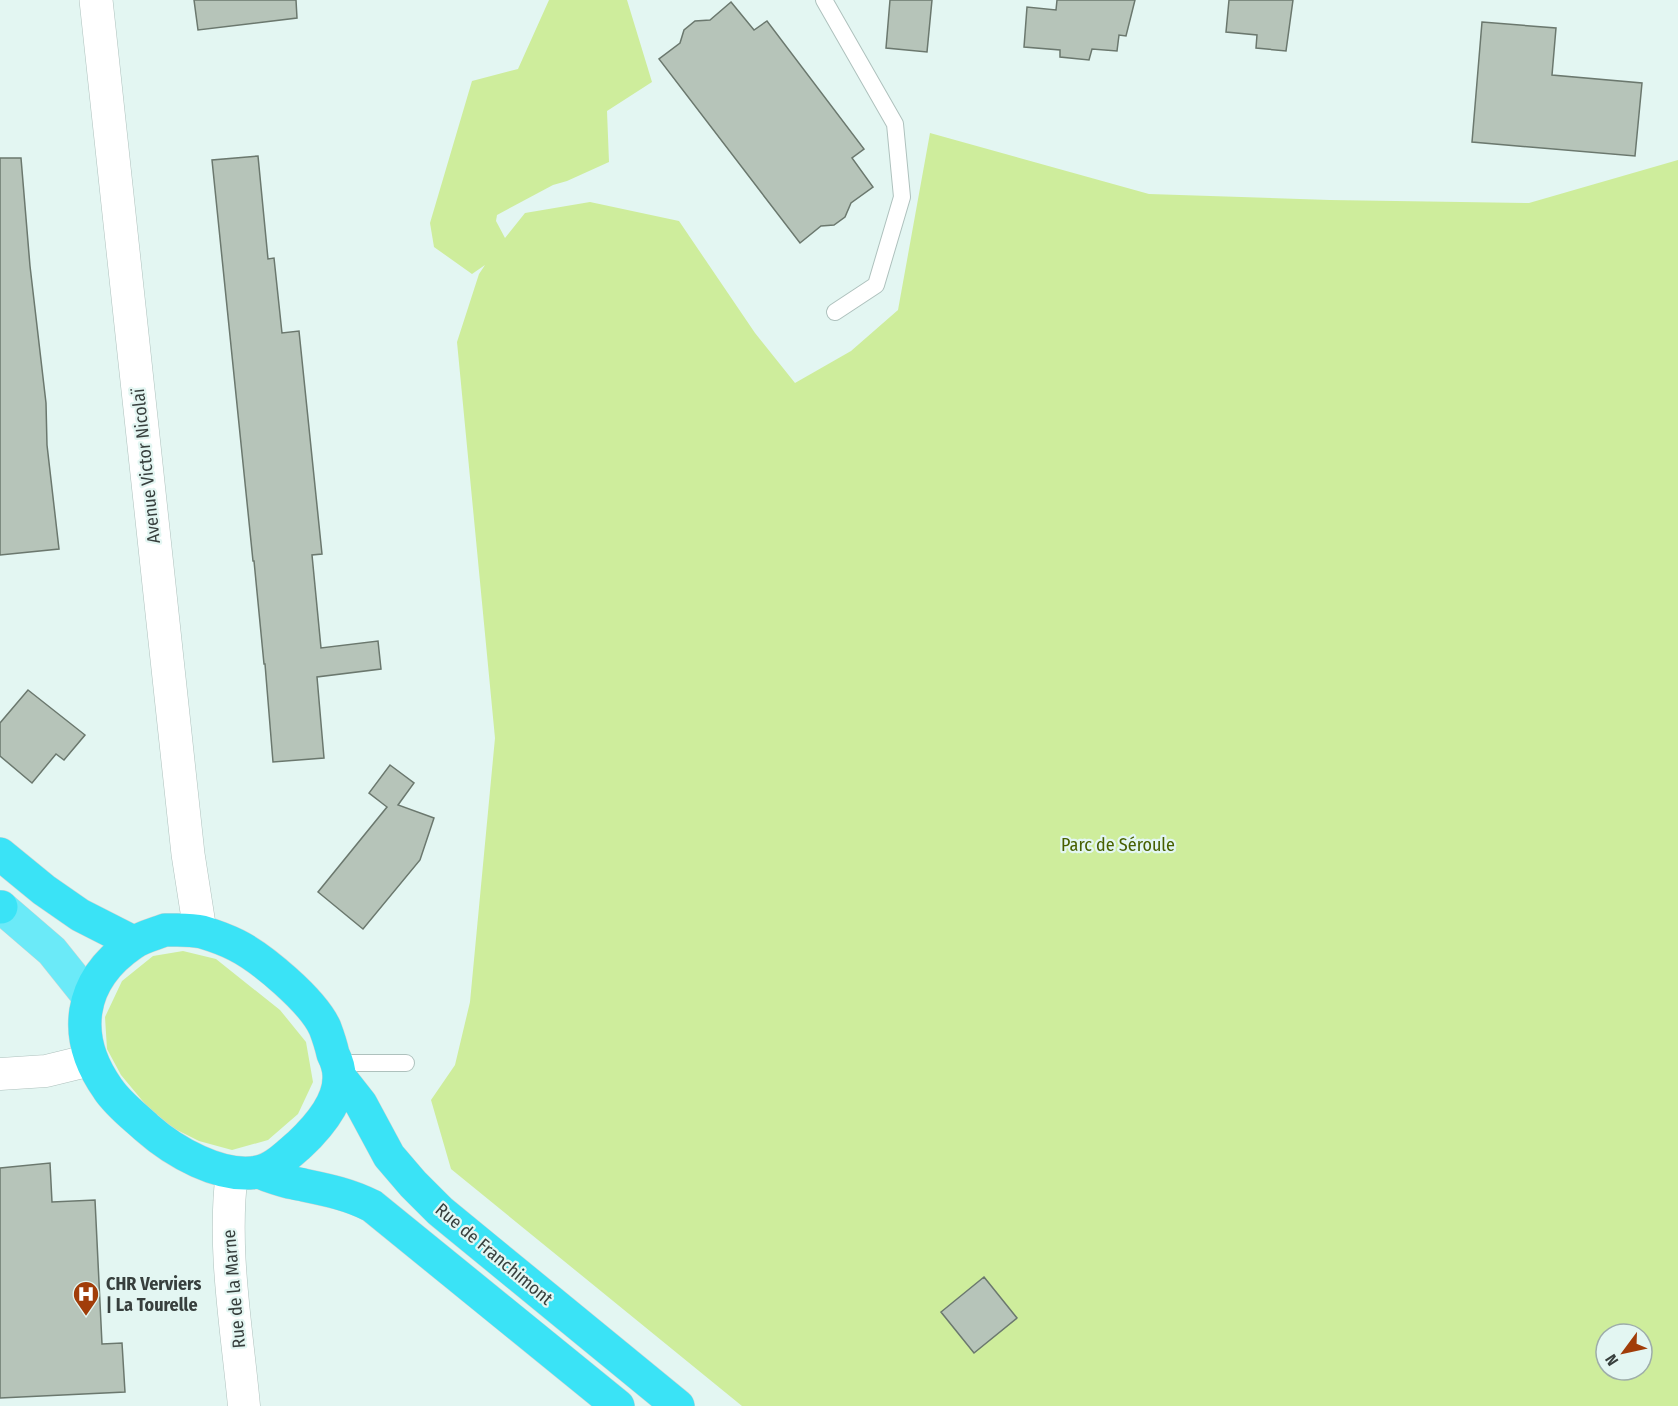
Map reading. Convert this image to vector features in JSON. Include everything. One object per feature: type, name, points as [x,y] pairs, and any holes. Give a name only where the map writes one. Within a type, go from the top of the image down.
[{"type":"highway","points":[[0,854],[44,890],[80,915],[133,942]]},
{"type":"highway","name":"Rue de Franchimont","points":[[88,996],[106,965],[133,942],[165,930],[200,931],[236,945],[299,993],[324,1026],[338,1070],[361,1104],[388,1156],[413,1185],[440,1211],[678,1406]]},
{"type":"highway","points":[[88,996],[83,1025],[91,1060],[109,1091],[158,1138],[186,1156],[291,1183],[339,1192],[356,1197],[372,1206],[615,1405]]},
{"type":"highway","points":[[245,1172],[277,1163],[312,1132],[327,1112],[335,1095],[338,1070]]},
{"type":"main road","points":[[0,907],[52,951],[88,996]]},
{"type":"street","name":"Avenue Victor Nicolaï","points":[[96,0],[188,854],[200,931]]},
{"type":"street","points":[[0,1074],[46,1071],[91,1060]]},
{"type":"street","name":"Rue de la Marne","points":[[244,1406],[228,1236],[228,1201],[245,1172]]},
{"type":"lane","points":[[824,0],[895,124],[902,197],[876,285],[835,312]]},
{"type":"lane","points":[[338,1070],[406,1063]]},
{"type":"green space","name":"Parc de Séroule","points":[[549,0],[627,0],[652,82],[607,111],[609,162],[553,185],[497,215],[496,221],[505,238],[525,213],[590,202],[679,221],[755,333],[795,383],[851,351],[898,310],[930,133],[1149,194],[1529,203],[1678,160],[1678,1406],[742,1406],[451,1169],[431,1100],[455,1065],[470,1002],[495,738],[457,342],[479,274],[485,265],[472,274],[434,247],[430,223],[472,81],[518,69]]},
{"type":"green space","points":[[183,951],[216,959],[280,1010],[306,1042],[313,1082],[298,1114],[268,1140],[232,1150],[199,1141],[171,1127],[146,1105],[121,1075],[107,1049],[105,1017],[122,981],[153,956]]},
{"type":"building","points":[[194,0],[296,0],[297,18],[198,30]]},
{"type":"building","points":[[890,0],[932,0],[927,52],[886,48]]},
{"type":"building","points":[[1057,0],[1135,0],[1126,36],[1119,35],[1117,51],[1092,49],[1089,60],[1060,57],[1060,50],[1024,47],[1027,7],[1056,10]]},
{"type":"building","points":[[1229,0],[1293,0],[1286,51],[1256,48],[1257,35],[1226,32]]},
{"type":"building","points":[[731,2],[754,30],[767,21],[864,149],[852,158],[873,187],[851,203],[845,217],[834,225],[821,226],[800,243],[659,59],[680,43],[684,30],[695,21],[710,20]]},
{"type":"building","points":[[1482,22],[1556,28],[1552,75],[1642,83],[1635,156],[1472,142]]},
{"type":"building","points":[[258,156],[268,259],[274,258],[282,333],[299,331],[322,554],[312,555],[321,648],[378,641],[381,669],[317,677],[324,758],[273,762],[265,664],[212,160]]},
{"type":"building","points":[[0,158],[21,158],[30,266],[46,403],[47,445],[59,549],[0,555]]},
{"type":"building","points":[[28,690],[85,735],[64,760],[56,754],[32,783],[0,756],[0,723]]},
{"type":"building","points":[[390,765],[414,783],[398,805],[434,818],[420,860],[363,929],[318,892],[387,807],[369,793]]},
{"type":"building","points":[[50,1163],[52,1202],[95,1200],[102,1344],[122,1343],[125,1392],[0,1398],[0,1168]]},
{"type":"building","points":[[984,1277],[1017,1318],[974,1353],[941,1312]]},
{"type":"place","name":"CHR Verviers | La Tourelle","points":[[86,1317]]}]
